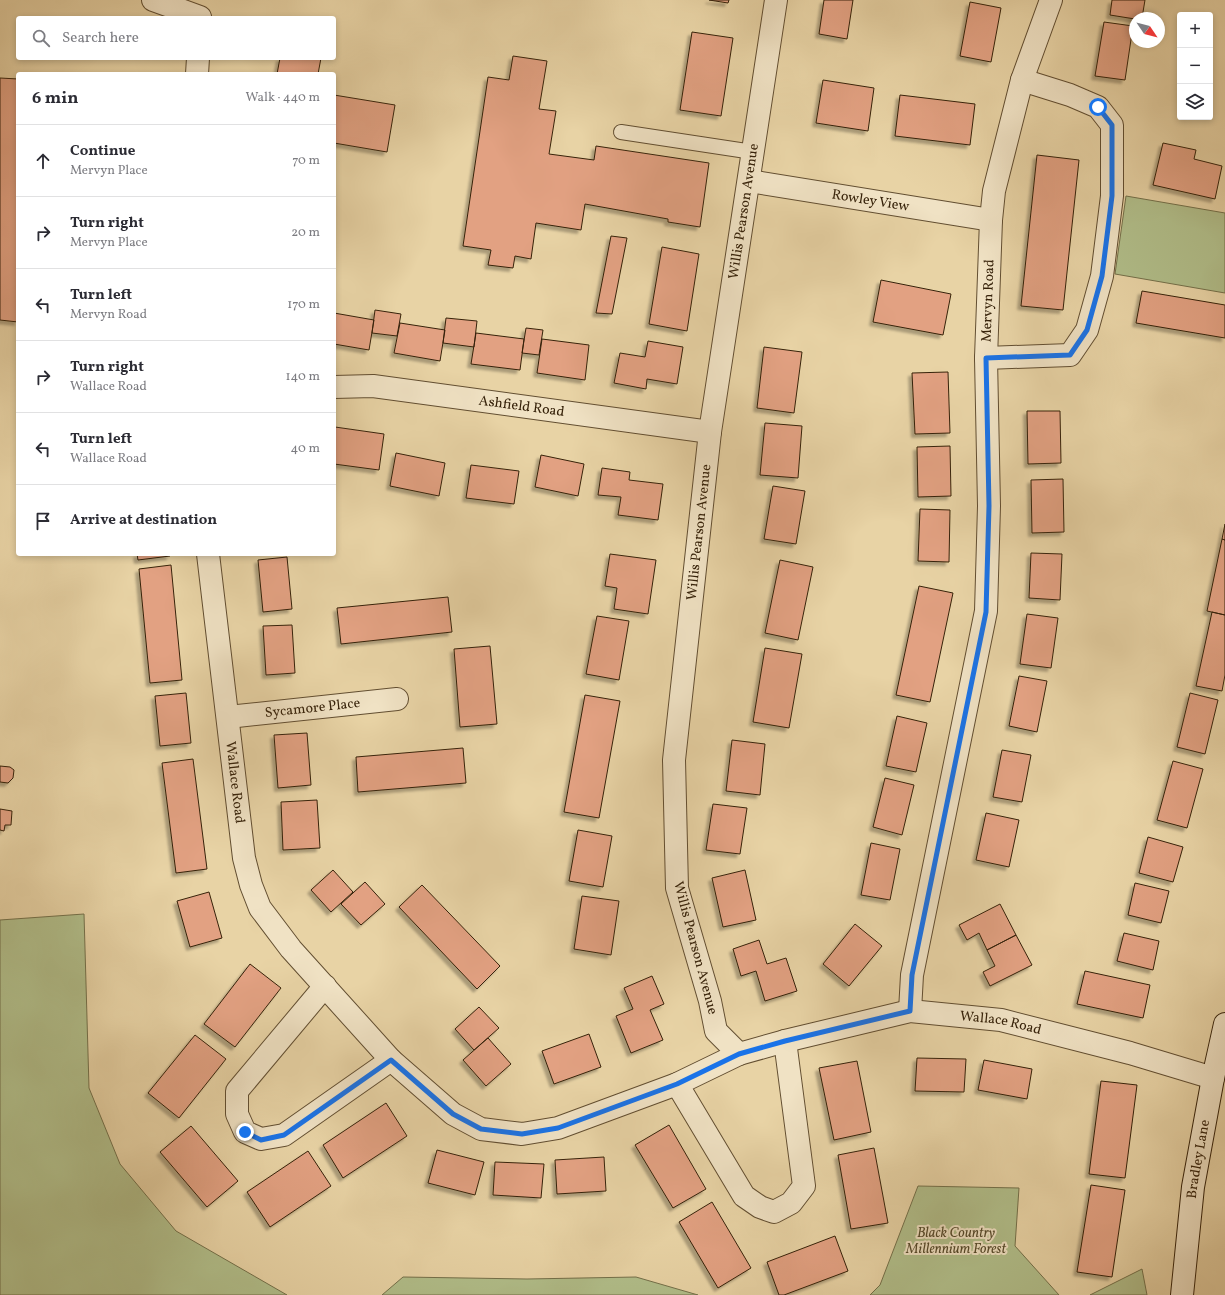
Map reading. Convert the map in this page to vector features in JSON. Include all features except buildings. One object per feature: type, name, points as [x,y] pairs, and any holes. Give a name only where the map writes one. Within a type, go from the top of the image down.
[{"type":"street","points":[[153,0],[202,12]]},
{"type":"street","name":"Willis Pearson Avenue","points":[[739,1054],[716,1031],[710,1001],[677,888],[674,760],[710,432],[776,0]]},
{"type":"street","name":"Mervyn Road","points":[[910,1011],[913,968],[986,612],[989,506],[986,358],[991,220],[994,191],[1022,80],[1051,0]]},
{"type":"street","points":[[197,72],[198,60]]},
{"type":"street","points":[[986,358],[1070,355],[1087,330],[1102,276],[1112,196],[1112,125],[1098,107],[1070,95],[1022,80]]},
{"type":"street","name":"Rowley View","points":[[748,181],[991,220]]},
{"type":"street","name":"Ashfield Road","points":[[336,387],[373,386],[710,432]]},
{"type":"street","name":"Wallace Road","points":[[208,556],[244,858],[251,885],[260,908],[291,950],[391,1060],[453,1114],[481,1129],[522,1134],[558,1128],[677,1084],[739,1054],[785,1041],[910,1011],[1001,1020],[1130,1054],[1213,1078]]},
{"type":"street","name":"Sycamore Place","points":[[228,716],[397,699]]},
{"type":"street","points":[[324,986],[237,1091],[237,1114],[245,1132],[261,1140],[284,1135],[391,1060]]},
{"type":"street","name":"Bradley Lane","points":[[1182,1295],[1193,1187],[1213,1078],[1225,1024]]},
{"type":"street","points":[[677,1084],[744,1196],[760,1207],[774,1212],[791,1203],[804,1186],[785,1041]]},
{"type":"lane","points":[[621,132],[753,152]]},
{"type":"green space","points":[[1126,196],[1225,213],[1225,293],[1115,274]]},
{"type":"green space","points":[[84,914],[89,1088],[120,1164],[176,1231],[287,1295],[0,1295],[0,920]]},
{"type":"green space","name":"Black Country Millennium Forest","points":[[918,1186],[1019,1188],[1015,1246],[1059,1295],[870,1295],[880,1285]]},
{"type":"green space","points":[[1142,1269],[1147,1295],[1090,1295]]},
{"type":"green space","points":[[403,1277],[527,1279],[636,1277],[698,1295],[382,1295]]},
{"type":"route","points":[[245,1132],[261,1140],[284,1135],[391,1060],[453,1114],[481,1129],[522,1134],[558,1128],[677,1084],[739,1054],[785,1041],[910,1011],[912,975],[986,612],[989,506],[986,358],[1070,355],[1087,330],[1102,276],[1112,196],[1112,125],[1098,107]]}]
